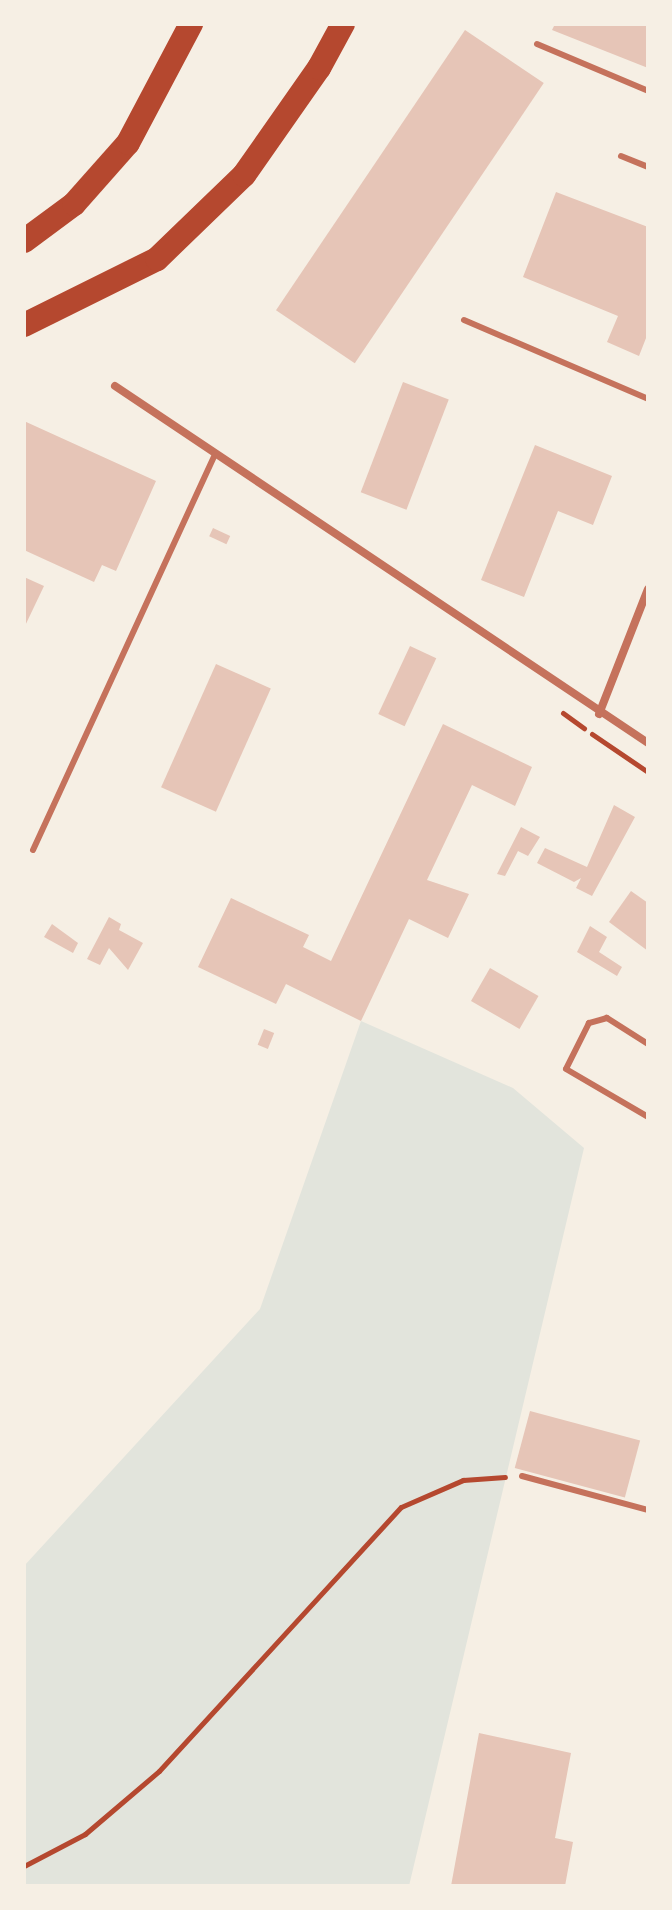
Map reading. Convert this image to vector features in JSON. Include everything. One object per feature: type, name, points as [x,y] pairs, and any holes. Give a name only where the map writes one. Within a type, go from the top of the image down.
[{"type":"highway","points":[[24,241],[74,204],[128,143],[191,24]]},
{"type":"highway","points":[[24,325],[157,259],[244,175],[343,24]]},
{"type":"street","points":[[115,386],[599,714],[648,743]]},
{"type":"street","points":[[599,714],[648,589]]},
{"type":"lane","points":[[537,44],[648,91]]},
{"type":"lane","points":[[621,156],[648,167]]},
{"type":"lane","points":[[464,320],[648,399]]},
{"type":"lane","points":[[33,850],[215,454]]},
{"type":"lane","points":[[648,1044],[607,1018],[589,1023],[566,1069],[648,1117]]},
{"type":"lane","points":[[522,1476],[648,1510]]},
{"type":"path","points":[[548,704],[648,772]]},
{"type":"path","points":[[24,1866],[85,1834],[159,1771],[401,1507],[463,1480],[522,1476]]},
{"type":"shaded area","points":[[361,1021],[513,1088],[584,1148],[409,1886],[24,1886],[24,1566],[260,1309]]},
{"type":"building","points":[[555,24],[648,24],[648,68],[552,30]]},
{"type":"building","points":[[465,30],[544,83],[355,363],[276,310]]},
{"type":"building","points":[[556,192],[648,227],[648,333],[639,356],[607,342],[618,316],[523,277]]},
{"type":"building","points":[[403,382],[449,400],[406,510],[361,492]]},
{"type":"building","points":[[24,421],[156,481],[116,571],[102,565],[94,582],[24,550]]},
{"type":"building","points":[[535,445],[612,476],[593,525],[558,511],[524,597],[481,580]]},
{"type":"building","points":[[213,528],[230,536],[226,544],[209,536]]},
{"type":"building","points":[[24,577],[44,586],[24,628]]},
{"type":"building","points":[[410,646],[436,658],[405,726],[378,714]]},
{"type":"building","points":[[216,664],[271,688],[216,812],[161,787]]},
{"type":"building","points":[[443,724],[532,767],[515,806],[472,785],[427,880],[469,894],[448,938],[409,919],[361,1021],[286,984],[276,1004],[198,967],[231,898],[309,935],[303,947],[331,961]]},
{"type":"building","points":[[614,805],[635,817],[592,896],[576,888],[581,878],[574,882],[537,863],[545,848],[587,867]]},
{"type":"building","points":[[521,827],[540,837],[528,856],[518,851],[505,876],[497,874]]},
{"type":"building","points":[[631,891],[648,903],[648,951],[609,922]]},
{"type":"building","points":[[109,917],[121,924],[119,930],[143,943],[128,970],[109,948],[100,965],[87,959]]},
{"type":"building","points":[[52,924],[78,943],[73,953],[44,937]]},
{"type":"building","points":[[590,926],[607,937],[599,952],[622,967],[617,976],[577,952]]},
{"type":"building","points":[[490,968],[538,996],[519,1029],[471,1001]]},
{"type":"building","points":[[264,1029],[274,1033],[268,1049],[258,1045]]},
{"type":"building","points":[[530,1411],[640,1441],[625,1497],[515,1468]]},
{"type":"building","points":[[479,1733],[571,1753],[555,1838],[573,1842],[565,1886],[451,1886]]}]
